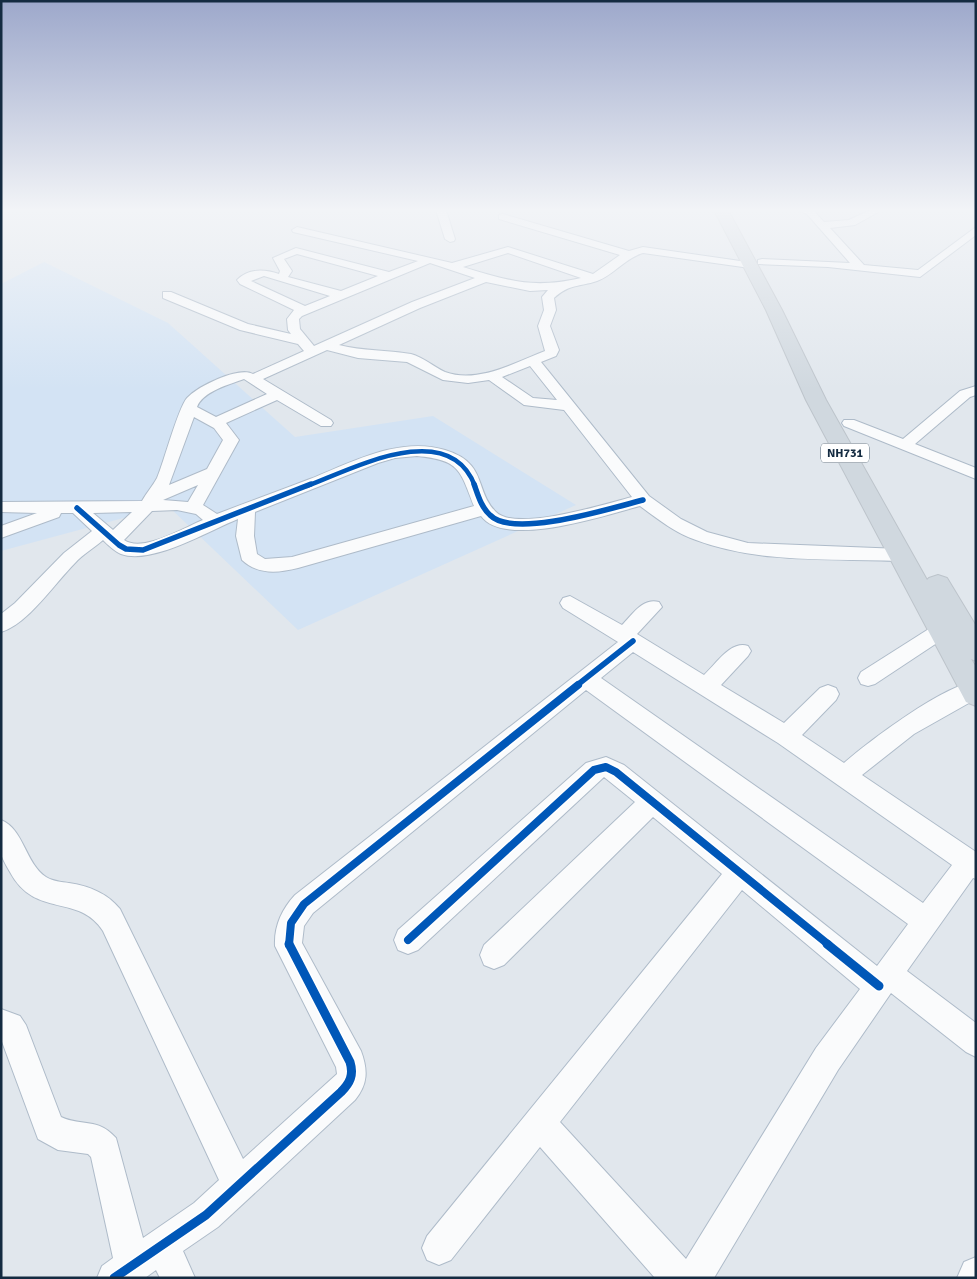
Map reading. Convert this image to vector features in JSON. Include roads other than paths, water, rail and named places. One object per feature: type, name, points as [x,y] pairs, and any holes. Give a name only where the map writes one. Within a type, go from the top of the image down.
[{"type":"highway","name":"NH731","points":[[759,270],[816,400],[975,692]]},
{"type":"highway","name":"NH731","points":[[760,270],[976,650]]},
{"type":"street","points":[[282,278],[285,270]]},
{"type":"street","points":[[366,270],[390,276]]},
{"type":"street","points":[[312,352],[292,324],[296,316],[304,310],[342,294],[408,270]]},
{"type":"street","points":[[459,270],[516,286],[560,286],[594,278],[606,270]]},
{"type":"street","points":[[516,286],[547,270]]},
{"type":"street","points":[[570,270],[594,278]]},
{"type":"street","points":[[879,270],[910,274],[923,273],[927,270]]},
{"type":"street","points":[[304,310],[243,281],[248,277],[262,273],[342,294]]},
{"type":"street","points":[[253,378],[416,305],[485,278]]},
{"type":"street","points":[[327,346],[358,354],[410,358],[447,377],[468,379],[492,376],[552,352],[544,326],[550,310],[548,298],[560,286]]},
{"type":"street","points":[[167,295],[251,329],[303,341]]},
{"type":"street","points":[[533,361],[643,500],[659,513],[701,536],[748,549],[900,555]]},
{"type":"street","points":[[149,502],[164,480],[171,464],[189,409],[196,396],[206,390],[241,375],[253,378],[326,423]]},
{"type":"street","points":[[492,376],[529,402],[568,406]]},
{"type":"street","points":[[905,445],[964,394],[976,390]]},
{"type":"street","points":[[215,423],[278,394]]},
{"type":"street","points":[[189,409],[215,423],[227,432],[231,440],[196,505]]},
{"type":"street","points":[[848,424],[976,474]]},
{"type":"street","points":[[72,508],[126,549],[143,550],[364,463],[414,451],[441,454],[463,463],[469,472],[485,509],[490,516],[502,522],[532,524],[643,500]]},
{"type":"street","points":[[171,464],[196,505],[215,521]]},
{"type":"street","points":[[1,625],[22,608],[70,557],[108,536],[149,502],[214,472]]},
{"type":"street","points":[[72,508],[7,530],[1,508],[72,508],[149,502],[196,505]]},
{"type":"street","points":[[247,509],[245,536],[248,556],[258,563],[274,566],[298,562],[485,509]]},
{"type":"street","points":[[570,603],[786,736],[972,865],[926,920],[827,1059],[694,1278]]},
{"type":"street","points":[[1,1023],[10,1026],[16,1035],[49,1128],[53,1132],[64,1136],[96,1138],[105,1149],[123,1272],[206,1215],[341,1092],[353,1074],[350,1062],[289,946],[288,933],[296,912],[586,679],[628,638],[652,607]]},
{"type":"street","points":[[868,678],[942,630]]},
{"type":"street","points":[[706,686],[740,652]]},
{"type":"street","points":[[586,679],[926,920]]},
{"type":"street","points":[[845,776],[880,745],[920,716],[975,692]]},
{"type":"street","points":[[786,736],[828,694]]},
{"type":"street","points":[[408,940],[598,767],[606,767],[616,772],[740,872],[884,980],[976,1042]]},
{"type":"street","points":[[494,955],[652,802]]},
{"type":"street","points":[[1,831],[31,881],[45,890],[99,906],[118,932],[239,1186]]},
{"type":"street","points":[[439,1248],[740,872]]},
{"type":"street","points":[[540,1123],[679,1278]]},
{"type":"street","points":[[163,1246],[178,1278]]},
{"type":"street","points":[[974,1278],[976,1274]]}]
